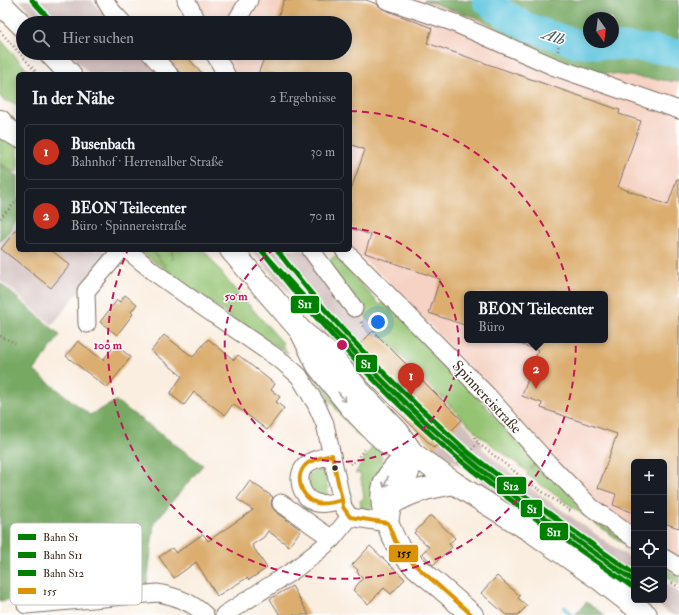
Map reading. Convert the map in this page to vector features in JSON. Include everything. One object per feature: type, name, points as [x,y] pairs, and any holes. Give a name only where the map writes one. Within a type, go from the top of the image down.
[{"type":"main road","points":[[0,3],[16,19]]},
{"type":"main road","points":[[51,60],[54,72]]},
{"type":"main road","points":[[57,60],[68,72]]},
{"type":"main road","points":[[0,113],[16,117]]},
{"type":"main road","points":[[0,121],[8,130],[16,135]]},
{"type":"main road","points":[[232,252],[301,331],[318,366],[350,406],[389,445],[412,453],[454,483],[534,533],[601,580],[646,615]]},
{"type":"main road","points":[[412,453],[410,467],[389,513],[395,541],[407,558],[472,615]]},
{"type":"main road","points":[[389,513],[406,495],[432,487],[454,483]]},
{"type":"street","points":[[105,0],[117,16]]},
{"type":"street","points":[[186,0],[194,16]]},
{"type":"street","points":[[239,16],[249,0]]},
{"type":"street","points":[[386,0],[452,22],[555,67],[679,110]]},
{"type":"street","points":[[156,60],[167,72]]},
{"type":"street","points":[[218,60],[225,72]]},
{"type":"street","points":[[87,324],[86,291],[119,252]]},
{"type":"street","points":[[129,252],[154,272],[283,362],[299,376],[321,414],[328,434],[343,507],[350,517]]},
{"type":"street","points":[[312,252],[354,308]]},
{"type":"street","name":"Spinnereistraße","points":[[346,252],[488,396],[547,462],[591,507],[631,536]]},
{"type":"street","points":[[334,462],[315,460],[306,465],[300,474],[300,486],[306,496],[316,503],[330,503],[342,500]]},
{"type":"street","points":[[281,503],[332,539]]},
{"type":"street","points":[[224,615],[294,570],[332,539],[350,517],[389,513]]},
{"type":"street","points":[[667,560],[679,567]]},
{"type":"street","points":[[142,594],[158,593],[174,596],[205,615]]},
{"type":"path","points":[[0,31],[16,49]]},
{"type":"path","points":[[560,33],[560,41]]},
{"type":"path","points":[[26,60],[36,72]]},
{"type":"path","points":[[0,218],[16,202]]},
{"type":"path","points":[[0,336],[15,343]]},
{"type":"path","points":[[475,436],[478,443],[528,482],[573,513]]},
{"type":"path","points":[[452,461],[459,464],[478,443]]},
{"type":"path","points":[[334,462],[351,464],[356,461],[366,446]]},
{"type":"shaded area","points":[[20,0],[91,0],[106,16],[35,16]]},
{"type":"shaded area","points":[[197,0],[424,0],[482,20],[564,68],[679,82],[679,560],[667,552],[667,459],[631,459],[631,529],[595,505],[488,386],[387,280],[352,249],[352,72],[235,72],[229,60],[352,60],[352,16],[204,16],[196,2]]},
{"type":"shaded area","points":[[76,60],[146,60],[157,72],[87,72]]},
{"type":"shaded area","points":[[16,224],[16,252],[110,253],[52,325],[0,280],[0,244]]},
{"type":"shaded area","points":[[253,252],[307,252],[349,311],[364,318],[373,331],[462,420],[483,445],[481,448],[525,484],[631,559],[631,586],[434,448],[345,359]]},
{"type":"shaded area","points":[[667,584],[679,592],[679,615],[672,615],[655,603],[667,603]]},
{"type":"green space","points":[[424,0],[679,0],[679,82],[564,68],[482,20]]},
{"type":"green space","points":[[0,39],[16,57],[16,60],[19,60],[29,72],[16,72],[16,104],[3,100],[0,96]]},
{"type":"green space","points":[[0,138],[16,144],[16,172],[14,172],[0,163]]},
{"type":"green space","points":[[0,164],[16,175],[16,222],[0,242]]},
{"type":"green space","points":[[141,252],[153,252],[165,267],[166,266],[154,252],[171,252],[172,259],[172,252],[206,252],[231,285],[283,343],[282,345],[288,353],[286,354],[277,346],[256,334],[255,335]]},
{"type":"green space","points":[[336,255],[380,305],[386,299],[537,461],[527,471],[479,435],[376,331],[326,263]]},
{"type":"green space","points":[[0,283],[60,335],[34,371],[90,415],[116,401],[203,465],[154,523],[147,586],[142,587],[142,523],[10,523],[10,600],[0,601]]},
{"type":"green space","points":[[310,369],[367,434],[364,438],[358,436],[336,409]]},
{"type":"green space","points":[[374,444],[379,450],[382,458],[382,473],[374,505],[369,510],[362,511],[360,501],[364,497],[360,473],[356,474],[356,472]]},
{"type":"green space","points":[[539,460],[583,509],[631,546],[631,549],[526,474]]},
{"type":"green space","points":[[316,469],[324,469],[328,493],[322,496],[316,496],[308,482],[309,476]]},
{"type":"green space","points":[[667,570],[679,577],[679,585],[667,576]]},
{"type":"green space","points":[[586,602],[605,615],[575,615]]},
{"type":"building","points":[[284,0],[366,0],[377,4],[383,9],[432,28],[427,43],[620,110],[619,114],[641,121],[618,187],[668,205],[677,179],[679,179],[679,528],[667,524],[667,459],[631,459],[631,512],[613,505],[616,494],[598,488],[617,434],[541,408],[542,403],[522,396],[538,350],[516,343],[608,343],[608,291],[464,291],[464,325],[429,313],[440,279],[365,253],[371,235],[352,229],[352,186],[365,150],[352,145],[352,72],[259,72],[263,60],[352,60],[352,16],[278,16]]},
{"type":"building","points":[[169,60],[190,60],[201,72],[179,72]]},
{"type":"building","points":[[16,230],[16,252],[54,252],[70,265],[51,288],[1,249]]},
{"type":"building","points":[[125,295],[137,304],[131,312],[133,314],[117,335],[100,322],[117,300],[120,302]]},
{"type":"building","points":[[373,331],[462,420],[434,448],[367,381],[347,357]]},
{"type":"building","points":[[164,335],[193,357],[208,339],[234,360],[238,355],[275,384],[271,390],[280,397],[276,402],[284,408],[267,430],[233,404],[225,415],[194,392],[184,405],[170,394],[182,376],[151,351]]},
{"type":"building","points":[[78,341],[103,360],[115,345],[131,357],[107,388],[66,356]]},
{"type":"building","points":[[250,481],[273,497],[271,502],[275,511],[301,530],[289,546],[268,531],[264,537],[252,545],[267,568],[249,580],[247,578],[217,596],[196,562],[174,578],[159,557],[172,548],[176,553],[203,534],[208,541],[253,510],[237,499]]},
{"type":"building","points":[[431,515],[455,538],[449,544],[452,547],[433,565],[422,553],[429,547],[414,533]]},
{"type":"building","points":[[370,546],[405,579],[391,594],[384,588],[368,604],[353,590],[363,578],[357,572],[358,570],[352,565]]},
{"type":"building","points":[[497,576],[520,596],[518,598],[527,606],[518,615],[506,615],[481,593]]},
{"type":"building","points":[[292,586],[309,615],[280,615],[270,599]]},
{"type":"waterway","name":"Alb","points":[[486,0],[497,9],[527,27],[576,43],[654,49],[679,53]]},
{"type":"waterway","points":[[565,608],[571,615]]},
{"type":"rail line","name":"S1","points":[[32,0],[47,16]]},
{"type":"rail line","name":"S1","points":[[263,252],[358,355],[434,430],[503,487],[631,579]]},
{"type":"rail line","name":"S12","points":[[279,252],[310,292],[364,352],[421,409],[462,447],[529,499],[631,572]]},
{"type":"rail line","name":"S11","points":[[265,254],[336,340],[415,420],[480,477],[631,586]]},
{"type":"transit line","name":"155","points":[[332,455],[342,500],[320,504],[306,496],[300,485],[301,473],[303,468],[311,461],[332,455]]},
{"type":"transit line","name":"155","points":[[342,500],[343,507],[350,517],[388,523],[395,541],[407,558],[472,615]]},
{"type":"place","name":"BEON Teilecenter","points":[[536,389]]},
{"type":"place","name":"Busenbach","points":[[411,396]]}]
